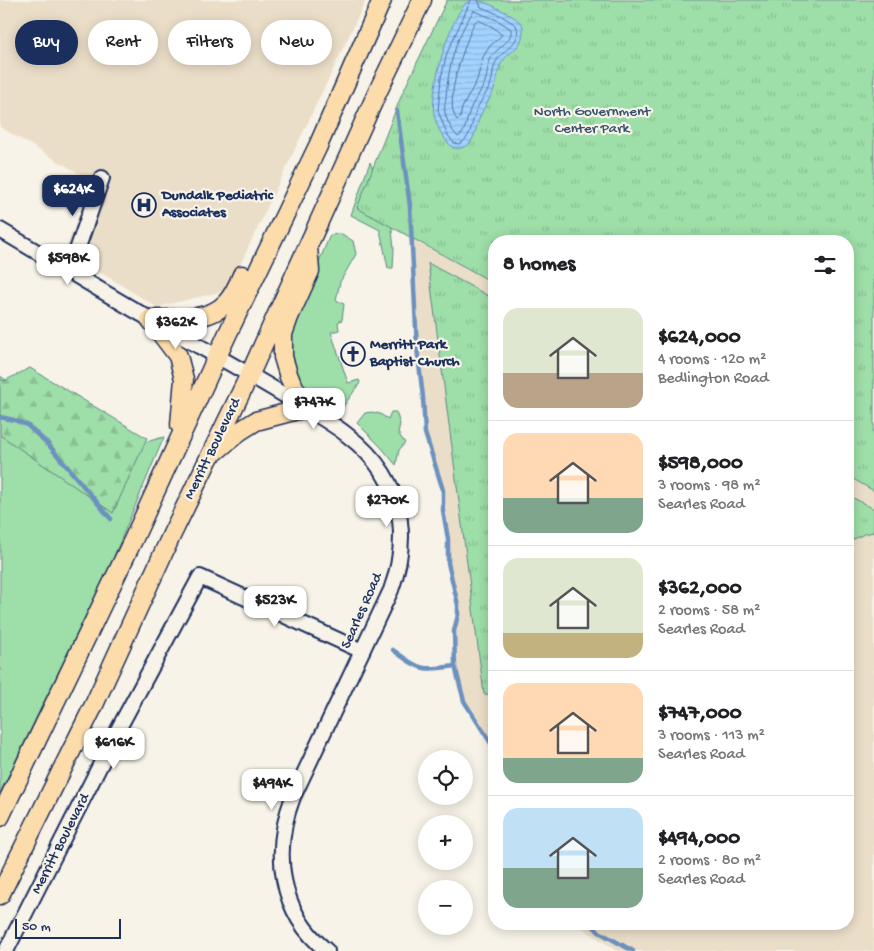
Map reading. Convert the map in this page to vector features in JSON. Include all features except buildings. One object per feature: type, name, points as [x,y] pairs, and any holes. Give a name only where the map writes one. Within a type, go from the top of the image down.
[{"type":"main road","points":[[0,817],[134,538],[217,356],[318,146],[382,0]]},
{"type":"main road","name":"Merritt Boulevard","points":[[0,895],[93,707],[250,374],[422,0]]},
{"type":"main road","points":[[150,318],[191,318],[215,311],[226,304],[233,294],[286,186],[318,146]]},
{"type":"main road","points":[[210,456],[240,430],[256,421],[305,408],[289,377],[283,357],[283,334],[310,271],[308,246]]},
{"type":"main road","points":[[150,318],[178,356],[184,379],[179,439]]},
{"type":"street","points":[[65,268],[76,253],[102,178]]},
{"type":"street","name":"Searles Road","points":[[0,230],[250,374],[337,428],[357,442],[384,474],[397,508],[401,526],[398,570],[391,590],[293,797],[286,817],[282,841],[281,864],[286,888],[307,930],[327,951]]},
{"type":"street","name":"Merritt Boulevard","points":[[6,951],[120,726],[200,577],[362,651]]},
{"type":"shaded area","points":[[0,0],[366,0],[228,290],[157,307],[65,251],[92,181],[0,127]]},
{"type":"shaded area","points":[[411,238],[488,280],[488,739],[473,710],[461,695],[456,683],[456,628],[460,609],[450,570],[446,505],[428,448],[423,423],[422,370],[415,332]]},
{"type":"shaded area","points":[[854,479],[874,491],[874,951],[617,951],[585,930],[854,930]]},
{"type":"green space","name":"North Government Center Park","points":[[447,0],[874,0],[874,491],[854,479],[854,235],[488,235],[488,280],[357,208],[402,94]]},
{"type":"green space","points":[[370,162],[390,211],[394,249],[393,268],[388,268],[380,230],[351,215]]},
{"type":"green space","points":[[342,234],[353,241],[356,254],[340,282],[336,300],[344,304],[342,320],[338,322],[339,330],[331,332],[348,383],[359,380],[360,383],[340,411],[325,405],[301,386],[288,359],[292,327],[330,235]]},
{"type":"green space","points":[[428,263],[488,296],[488,694],[484,694]]},
{"type":"green space","points":[[30,368],[147,438],[113,513],[0,435],[0,379],[4,381]]},
{"type":"green space","points":[[0,376],[20,389],[146,442],[164,437],[112,561],[0,793]]},
{"type":"green space","points":[[372,412],[388,419],[391,412],[396,412],[400,424],[398,433],[405,443],[399,450],[396,465],[357,423],[365,413]]},
{"type":"green space","points":[[854,498],[874,509],[874,532],[854,539]]},
{"type":"water","points":[[469,0],[484,2],[510,15],[521,23],[523,34],[518,46],[501,64],[494,90],[481,114],[470,143],[461,148],[453,148],[441,132],[435,119],[435,88],[442,54],[448,37],[455,21]]},
{"type":"waterway","points":[[397,111],[410,206],[417,348],[425,433],[443,490],[443,510],[448,539],[448,563],[458,605],[458,615],[454,631],[455,666],[464,701],[488,739]]},
{"type":"waterway","points":[[0,417],[27,425],[48,444],[111,519]]},
{"type":"waterway","points":[[393,650],[421,667],[455,666]]},
{"type":"waterway","points":[[597,930],[633,951]]},
{"type":"place","name":"Dundalk Pediatric Associates","points":[[144,205]]},
{"type":"place","name":"Merritt Park Baptist Church","points":[[353,354]]}]
